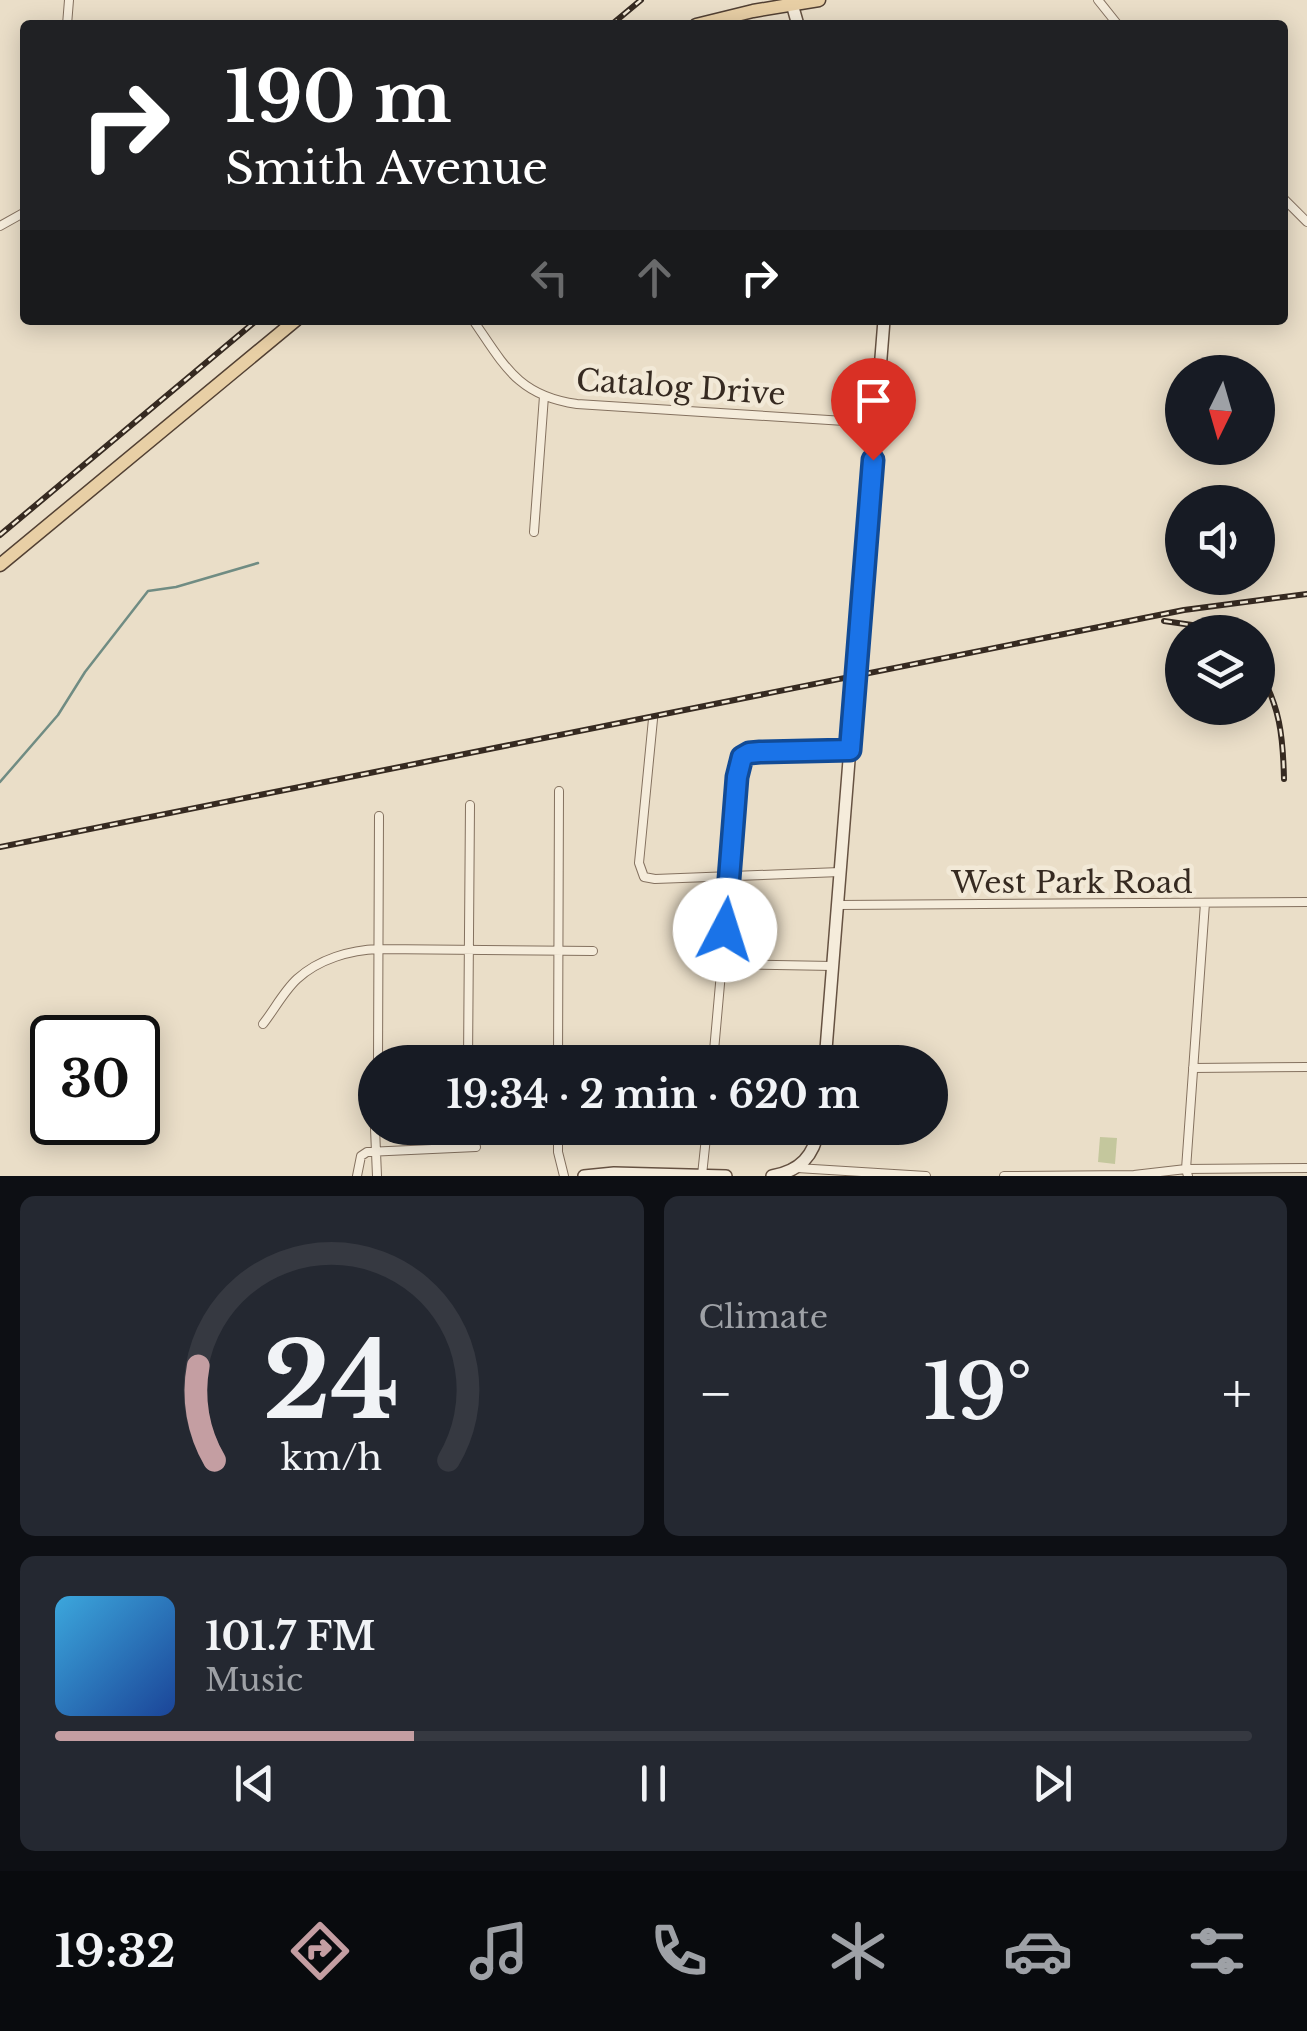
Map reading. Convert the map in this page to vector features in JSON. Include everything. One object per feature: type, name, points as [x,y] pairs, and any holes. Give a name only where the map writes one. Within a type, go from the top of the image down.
[{"type":"main road","points":[[717,20],[791,2],[819,0]]},
{"type":"main road","points":[[0,565],[290,325]]},
{"type":"street","points":[[1098,0],[1114,20]]},
{"type":"street","points":[[1288,203],[1307,222]]},
{"type":"street","points":[[477,325],[516,378],[544,396],[534,532]]},
{"type":"street","points":[[826,1045],[884,325]]},
{"type":"street","name":"Catalog Drive","points":[[544,396],[577,404],[876,424]]},
{"type":"street","points":[[654,720],[639,863],[644,876],[840,872]]},
{"type":"street","points":[[715,1045],[737,777],[742,757],[760,752],[850,750]]},
{"type":"street","points":[[558,1045],[559,790]]},
{"type":"street","points":[[468,1045],[470,804]]},
{"type":"street","points":[[378,1045],[380,816]]},
{"type":"street","name":"West Park Road","points":[[838,905],[1307,902]]},
{"type":"street","points":[[1187,1173],[1205,903]]},
{"type":"street","points":[[264,1024],[297,979],[326,960],[351,952],[593,951]]},
{"type":"street","points":[[722,964],[833,966]]},
{"type":"street","points":[[1194,1068],[1307,1067]]},
{"type":"street","points":[[374,1145],[376,1176]]},
{"type":"street","points":[[558,1145],[564,1176]]},
{"type":"street","points":[[702,1175],[705,1145]]},
{"type":"street","points":[[797,1168],[815,1145]]},
{"type":"street","points":[[357,1176],[363,1154],[476,1147]]},
{"type":"street","points":[[772,1176],[797,1168],[926,1176]]},
{"type":"street","points":[[1004,1176],[1307,1168]]},
{"type":"street","points":[[584,1176],[726,1176]]},
{"type":"green space","points":[[1100,1137],[1117,1138],[1115,1164],[1098,1162]]},
{"type":"waterway","points":[[0,782],[58,715],[85,672],[148,591],[176,587],[258,563]]},
{"type":"railway","points":[[617,20],[641,0]]},
{"type":"railway","points":[[0,535],[251,325]]},
{"type":"railway","points":[[0,847],[1184,610],[1307,594]]},
{"type":"railway","points":[[1275,709],[1284,779]]},
{"type":"route","points":[[725,930],[737,777],[742,757],[760,752],[850,750],[873,460]]}]
